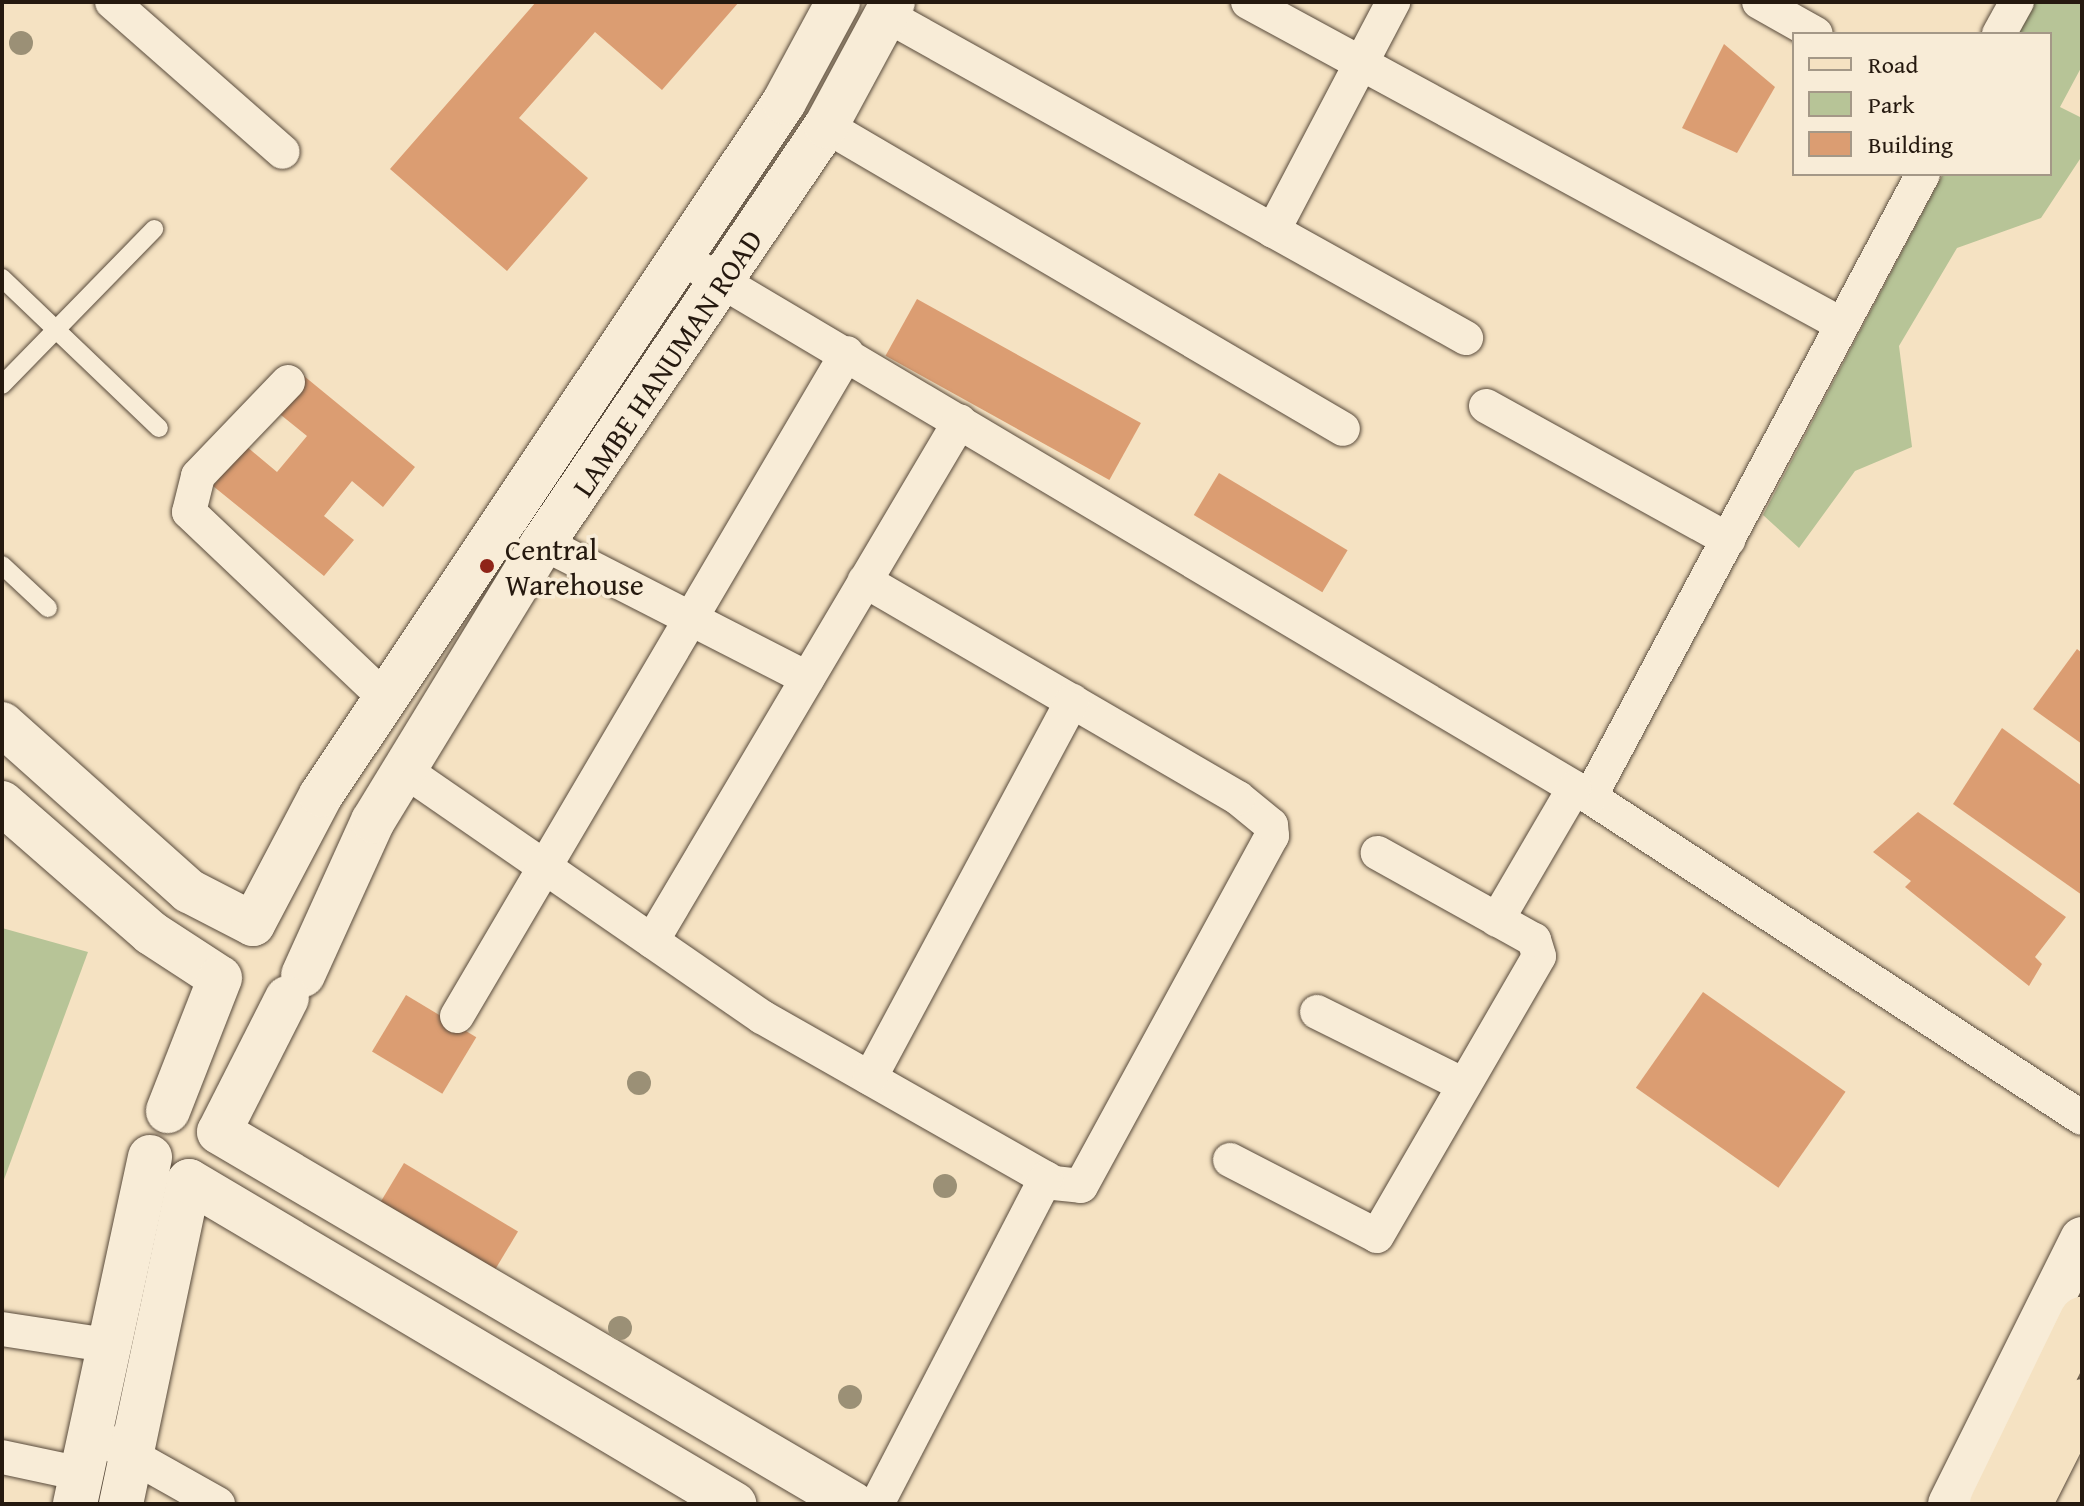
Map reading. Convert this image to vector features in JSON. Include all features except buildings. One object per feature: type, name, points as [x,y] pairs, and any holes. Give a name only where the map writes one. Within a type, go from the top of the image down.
[{"type":"main road","points":[[78,1489],[150,1157],[149,1136],[168,1111],[220,978],[221,950],[253,924],[321,795],[784,102],[838,2]]},
{"type":"main road","name":"LAMBE HANUMAN ROAD","points":[[219,1132],[295,987],[373,821],[543,543],[826,126],[889,9]]},
{"type":"main road","points":[[784,102],[826,126]]},
{"type":"main road","points":[[2,724],[189,891],[253,924],[292,937],[295,987],[248,1007],[220,978],[151,933],[2,803]]},
{"type":"main road","points":[[168,1111],[194,1109],[219,1132],[853,1504]]},
{"type":"main road","points":[[121,1504],[189,1181],[216,1164],[219,1132]]},
{"type":"main road","points":[[150,1157],[162,1174],[189,1181],[734,1504]]},
{"type":"main road","points":[[1950,1504],[2082,1239]]},
{"type":"main road","points":[[1992,1504],[2082,1319]]},
{"type":"main road","points":[[2030,1504],[2082,1401]]},
{"type":"street","points":[[112,2],[283,152]]},
{"type":"street","points":[[1248,2],[1841,324]]},
{"type":"street","points":[[1273,231],[1393,2]]},
{"type":"street","points":[[1759,2],[1812,32]]},
{"type":"street","points":[[2000,32],[2017,2]]},
{"type":"street","points":[[889,9],[1273,231],[1466,338]]},
{"type":"street","points":[[826,126],[1343,429]]},
{"type":"street","points":[[1497,920],[1582,792],[1729,540],[1922,176]]},
{"type":"street","points":[[682,257],[1582,792],[2082,1118]]},
{"type":"street","points":[[457,1016],[687,617],[847,353]]},
{"type":"street","points":[[288,382],[198,476],[189,512],[386,699]]},
{"type":"street","points":[[1486,406],[1729,540]]},
{"type":"street","points":[[652,941],[960,421]]},
{"type":"street","points":[[543,543],[807,678]]},
{"type":"street","points":[[404,770],[762,1017],[1068,1188],[1090,1177],[1272,836],[1264,815],[865,581]]},
{"type":"street","points":[[870,1078],[1072,701]]},
{"type":"street","points":[[1230,1160],[1377,1236],[1541,950],[1497,920],[1378,853]]},
{"type":"street","points":[[1317,1012],[1464,1085]]},
{"type":"street","points":[[877,1504],[1046,1178]]},
{"type":"street","points":[[2,1329],[107,1345]]},
{"type":"street","points":[[90,1432],[131,1452],[218,1504]]},
{"type":"street","points":[[2,1457],[78,1489]]},
{"type":"lane","points":[[2,385],[154,229]]},
{"type":"lane","points":[[2,278],[159,428]]},
{"type":"lane","points":[[2,565],[48,608]]},
{"type":"green space","points":[[2035,2],[2082,2],[2082,66],[2060,107],[2082,118],[2082,156],[2041,218],[1957,248],[1899,346],[1912,447],[1855,471],[1799,548],[1763,515],[1942,176],[2052,176],[2052,32],[2019,32]]},
{"type":"green space","points":[[2,928],[88,952],[2,1185]]},
{"type":"place","name":"Central Warehouse","points":[[487,566]]}]
